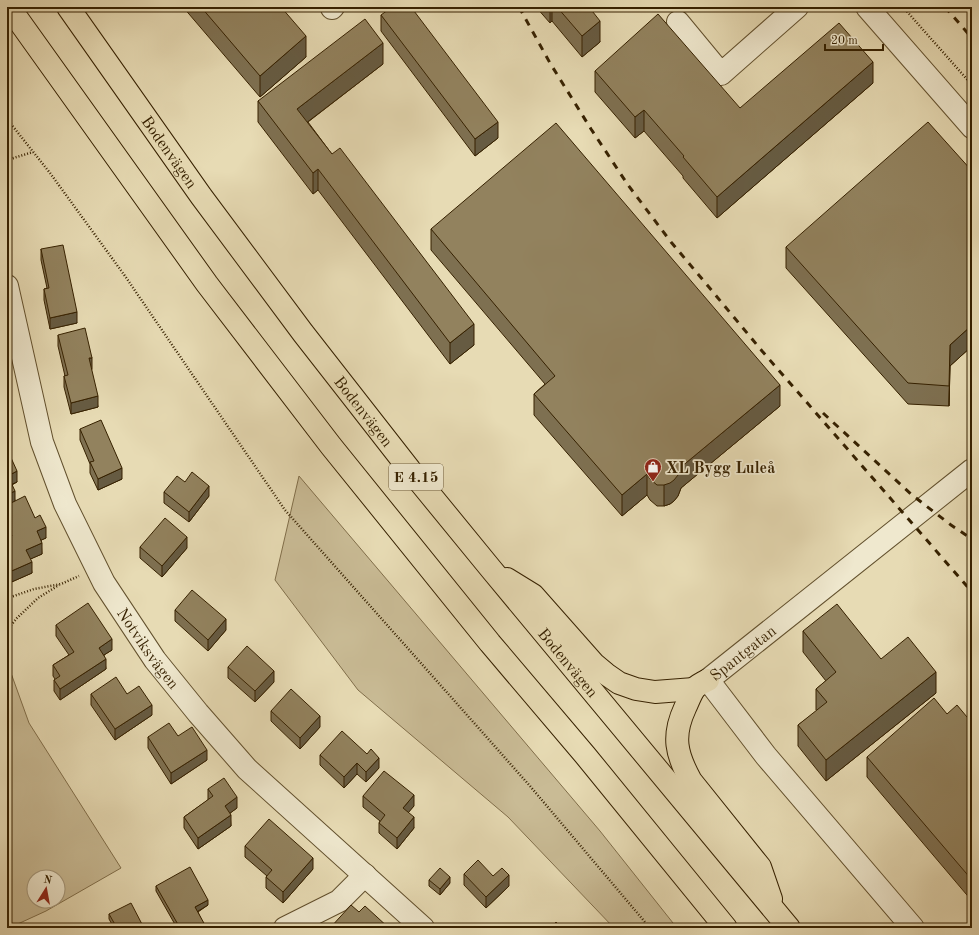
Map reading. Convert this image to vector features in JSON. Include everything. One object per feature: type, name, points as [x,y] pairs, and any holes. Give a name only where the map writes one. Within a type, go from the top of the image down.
[{"type":"main road","name":"E 4.15","points":[[9,7],[207,284],[331,446],[490,643],[585,755],[726,928]]},
{"type":"main road","name":"Bodenvägen","points":[[68,7],[201,196],[303,333],[410,470],[789,928]]},
{"type":"main road","points":[[491,569],[533,595],[594,664],[619,682],[636,689],[655,692],[701,684]]},
{"type":"main road","points":[[701,684],[680,719],[677,731],[677,744],[680,758],[684,769],[691,780],[760,866],[775,912]]},
{"type":"street","points":[[678,22],[721,74],[797,7]]},
{"type":"street","points":[[867,7],[972,127]]},
{"type":"street","name":"Notviksvägen","points":[[7,286],[42,442],[65,504],[104,583],[160,666],[198,713],[242,763],[423,928]]},
{"type":"street","name":"Spantgatan","points":[[913,928],[766,756],[701,684],[972,470]]},
{"type":"street","points":[[285,928],[339,901],[365,875]]},
{"type":"path","points":[[903,7],[972,85]]},
{"type":"path","points":[[7,120],[50,173],[125,276],[286,510],[530,786],[650,928]]},
{"type":"path","points":[[7,160],[33,152]]},
{"type":"path","points":[[7,630],[38,598],[61,584],[84,574]]},
{"type":"path","points":[[7,597],[34,589],[61,584]]},
{"type":"shaded area","points":[[299,476],[600,831],[677,928],[614,928],[508,817],[358,690],[275,580]]},
{"type":"shaded area","points":[[7,662],[29,723],[121,868],[66,900],[66,869],[26,869],[26,909],[49,909],[7,928]]},
{"type":"building","points":[[201,7],[281,7],[306,36],[260,76]]},
{"type":"building","points":[[392,7],[411,7],[498,122],[475,139],[381,15]]},
{"type":"building","points":[[557,7],[589,7],[600,21],[582,36]]},
{"type":"building","points":[[658,14],[740,108],[839,23],[873,62],[717,197],[644,110],[635,117],[595,71]]},
{"type":"building","points":[[365,19],[383,43],[297,109],[332,154],[340,148],[474,324],[450,343],[318,169],[313,173],[258,101]]},
{"type":"building","points":[[928,122],[972,171],[972,325],[950,345],[949,386],[908,383],[786,247]]},
{"type":"building","points":[[556,123],[780,385],[681,467],[678,475],[670,483],[657,485],[647,474],[622,495],[534,394],[555,376],[431,229]]},
{"type":"building","points":[[63,245],[77,312],[50,318],[44,289],[49,288],[41,249]]},
{"type":"building","points":[[85,328],[92,358],[89,358],[98,396],[71,403],[64,376],[68,375],[58,335]]},
{"type":"building","points":[[101,420],[122,468],[98,479],[90,462],[94,461],[80,429]]},
{"type":"building","points":[[7,449],[17,471],[8,476],[15,491],[7,495]]},
{"type":"building","points":[[192,472],[209,486],[189,512],[164,492],[177,476],[185,482]]},
{"type":"building","points":[[25,496],[35,518],[40,515],[46,527],[37,531],[42,543],[26,550],[32,562],[7,573],[7,538],[12,536],[11,534],[9,535],[7,531],[7,505]]},
{"type":"building","points":[[165,518],[187,537],[162,566],[140,547]]},
{"type":"building","points":[[192,590],[226,619],[208,640],[175,610]]},
{"type":"building","points":[[88,603],[112,639],[99,648],[106,659],[60,689],[54,680],[60,676],[53,665],[74,652],[56,625]]},
{"type":"building","points":[[837,604],[881,659],[908,637],[936,672],[826,760],[798,725],[827,702],[816,689],[836,672],[803,631]]},
{"type":"building","points":[[247,646],[274,671],[255,691],[228,667]]},
{"type":"building","points":[[116,677],[127,694],[139,686],[152,705],[115,729],[91,694]]},
{"type":"building","points":[[291,689],[320,716],[300,738],[271,711]]},
{"type":"building","points":[[934,698],[947,714],[957,705],[972,723],[972,880],[867,757]]},
{"type":"building","points":[[169,723],[178,736],[192,727],[207,750],[171,773],[148,737]]},
{"type":"building","points":[[342,731],[367,754],[371,749],[379,758],[366,772],[357,763],[344,777],[320,755]]},
{"type":"building","points":[[384,771],[414,795],[403,808],[414,817],[397,838],[379,823],[385,815],[363,796]]},
{"type":"building","points":[[224,778],[237,797],[225,806],[231,815],[198,838],[184,817],[213,796],[208,789]]},
{"type":"building","points":[[269,819],[313,858],[283,892],[266,877],[272,870],[245,846]]},
{"type":"building","points":[[478,860],[493,876],[502,868],[509,875],[486,897],[464,874]]},
{"type":"building","points":[[190,867],[208,900],[195,907],[205,925],[201,928],[180,928],[156,886]]},
{"type":"building","points":[[440,868],[450,877],[440,889],[429,880]]},
{"type":"building","points":[[131,903],[144,928],[117,928],[109,914]]},
{"type":"building","points":[[351,905],[359,912],[365,906],[389,928],[330,928]]},
{"type":"building","points":[[556,922],[562,928],[550,928]]},
{"type":"railway","points":[[519,7],[550,63],[591,129],[628,185],[671,242],[762,351],[972,592]]},
{"type":"railway","points":[[945,7],[972,38]]},
{"type":"railway","points":[[823,413],[912,495],[972,539]]},
{"type":"place","name":"XL Bygg Luleå","points":[[653,482]]}]
